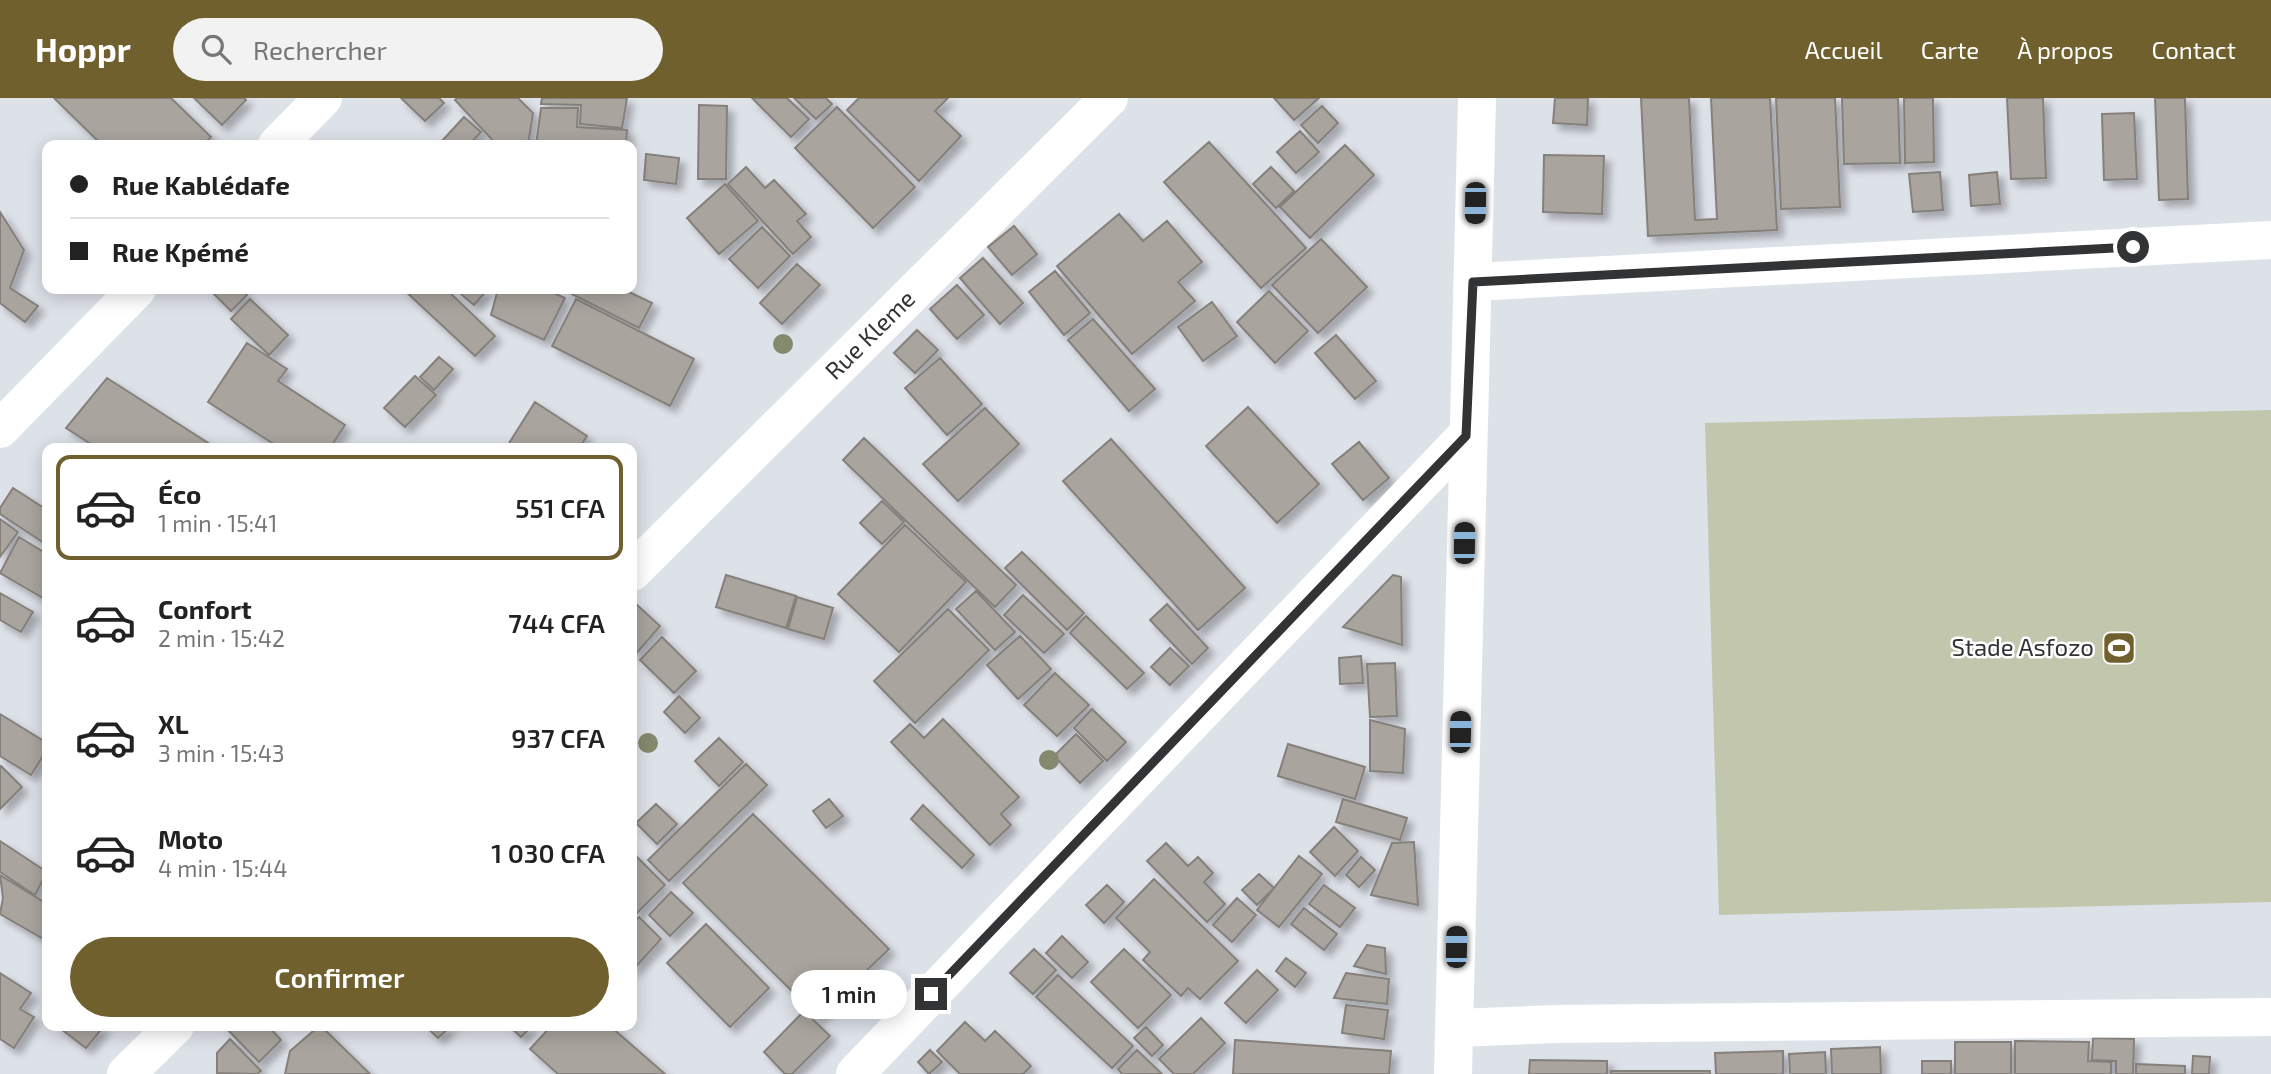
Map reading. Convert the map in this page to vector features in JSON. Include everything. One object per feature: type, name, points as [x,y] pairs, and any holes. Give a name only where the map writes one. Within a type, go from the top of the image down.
[{"type":"street","points":[[282,140],[323,98]]},
{"type":"street","name":"Rue Kleme","points":[[637,567],[1109,98]]},
{"type":"street","points":[[1453,1074],[1466,436],[1477,98]]},
{"type":"street","points":[[1473,282],[2271,240]]},
{"type":"street","points":[[0,429],[132,294]]},
{"type":"street","points":[[855,1074],[1466,436]]},
{"type":"street","points":[[1455,1028],[1569,1024],[2271,1017]]},
{"type":"street","points":[[126,1074],[170,1031]]},
{"type":"green space","points":[[2271,410],[2271,902],[1719,915],[1705,423]]},
{"type":"building","points":[[54,98],[171,98],[211,137],[208,140],[97,140]]},
{"type":"building","points":[[194,98],[244,98],[246,100],[222,125]]},
{"type":"building","points":[[401,98],[439,98],[444,103],[425,121]]},
{"type":"building","points":[[518,98],[533,113],[529,140],[492,140],[455,100]]},
{"type":"building","points":[[542,98],[627,98],[622,128],[580,124],[581,105],[541,104]]},
{"type":"building","points":[[752,98],[787,98],[809,119],[791,137]]},
{"type":"building","points":[[794,98],[826,98],[832,104],[816,119]]},
{"type":"building","points":[[859,98],[948,98],[935,111],[961,136],[919,181],[847,110]]},
{"type":"building","points":[[1274,98],[1319,98],[1294,120]]},
{"type":"building","points":[[1555,98],[1588,98],[1587,125],[1553,123]]},
{"type":"building","points":[[1641,98],[1689,98],[1695,220],[1717,219],[1711,98],[1770,98],[1777,230],[1648,236]]},
{"type":"building","points":[[1776,98],[1835,98],[1840,207],[1781,209]]},
{"type":"building","points":[[1842,98],[1898,98],[1900,163],[1844,164]]},
{"type":"building","points":[[1904,98],[1933,98],[1934,162],[1905,163]]},
{"type":"building","points":[[2007,98],[2043,98],[2046,178],[2011,179]]},
{"type":"building","points":[[2155,98],[2185,98],[2188,199],[2159,200]]},
{"type":"building","points":[[699,105],[727,106],[726,179],[698,179]]},
{"type":"building","points":[[1322,106],[1338,123],[1318,143],[1301,125]]},
{"type":"building","points":[[837,107],[915,187],[873,228],[795,148]]},
{"type":"building","points":[[541,108],[578,108],[577,127],[627,130],[626,140],[537,140]]},
{"type":"building","points":[[2134,113],[2137,179],[2104,180],[2102,114]]},
{"type":"building","points":[[464,117],[481,132],[474,140],[443,140]]},
{"type":"building","points":[[1300,131],[1319,152],[1296,173],[1277,152]]},
{"type":"building","points":[[1209,142],[1306,248],[1261,288],[1164,182]]},
{"type":"building","points":[[1345,145],[1374,175],[1310,238],[1280,207]]},
{"type":"building","points":[[646,154],[679,158],[676,184],[644,180]]},
{"type":"building","points":[[1544,155],[1604,156],[1602,214],[1543,212]]},
{"type":"building","points":[[746,167],[765,188],[774,180],[806,214],[797,221],[811,237],[793,254],[728,184]]},
{"type":"building","points":[[1271,167],[1294,191],[1276,208],[1253,184]]},
{"type":"building","points":[[1940,172],[1943,210],[1913,212],[1909,174]]},
{"type":"building","points":[[1997,172],[2000,204],[1971,206],[1969,175]]},
{"type":"building","points":[[725,184],[758,221],[719,254],[687,218]]},
{"type":"building","points":[[0,212],[24,250],[10,288],[38,306],[25,322],[0,303]]},
{"type":"building","points":[[1119,214],[1143,241],[1167,221],[1202,262],[1178,282],[1195,301],[1132,354],[1057,266]]},
{"type":"building","points":[[1014,226],[1037,254],[1012,275],[988,247]]},
{"type":"building","points":[[762,227],[790,256],[758,288],[729,259]]},
{"type":"building","points":[[1321,239],[1367,287],[1318,333],[1272,285]]},
{"type":"building","points":[[983,258],[1023,303],[1000,324],[960,278]]},
{"type":"building","points":[[797,264],[820,285],[782,324],[760,303]]},
{"type":"building","points":[[1055,271],[1090,313],[1064,335],[1029,292]]},
{"type":"building","points":[[957,285],[984,315],[957,339],[930,309]]},
{"type":"building","points":[[1269,291],[1308,331],[1275,363],[1237,322]]},
{"type":"building","points":[[214,294],[247,295],[231,311]]},
{"type":"building","points":[[408,294],[451,294],[495,336],[475,356]]},
{"type":"building","points":[[461,294],[484,294],[474,305]]},
{"type":"building","points":[[497,294],[556,294],[565,298],[544,340],[491,315]]},
{"type":"building","points":[[572,294],[633,294],[652,303],[639,328]]},
{"type":"building","points":[[250,299],[288,335],[269,355],[231,319]]},
{"type":"building","points":[[576,299],[694,359],[670,406],[552,346]]},
{"type":"building","points":[[1212,302],[1237,336],[1203,361],[1178,327]]},
{"type":"building","points":[[1093,319],[1155,389],[1129,411],[1068,340]]},
{"type":"building","points":[[917,330],[938,350],[915,373],[894,353]]},
{"type":"building","points":[[1336,335],[1376,381],[1355,399],[1315,353]]},
{"type":"building","points":[[247,343],[287,369],[278,381],[345,425],[333,443],[272,443],[208,402]]},
{"type":"building","points":[[439,357],[453,369],[434,390],[420,377]]},
{"type":"building","points":[[940,358],[982,404],[947,435],[905,388]]},
{"type":"building","points":[[415,376],[436,395],[405,427],[384,408]]},
{"type":"building","points":[[107,378],[208,443],[89,443],[66,428]]},
{"type":"building","points":[[535,402],[587,436],[582,443],[509,443]]},
{"type":"building","points":[[1248,407],[1319,484],[1277,523],[1206,446]]},
{"type":"building","points":[[985,408],[1019,444],[958,501],[923,464]]},
{"type":"building","points":[[864,438],[1016,585],[995,607],[843,460]]},
{"type":"building","points":[[1111,439],[1245,588],[1198,630],[1063,481]]},
{"type":"building","points":[[1359,442],[1389,478],[1363,500],[1332,464]]},
{"type":"building","points":[[13,488],[42,507],[42,542],[0,514],[0,508]]},
{"type":"building","points":[[882,501],[904,522],[882,544],[860,523]]},
{"type":"building","points":[[0,519],[18,532],[0,557]]},
{"type":"building","points":[[905,525],[966,582],[899,652],[838,594]]},
{"type":"building","points":[[19,537],[42,551],[42,597],[0,573]]},
{"type":"building","points":[[1022,552],[1084,613],[1067,630],[1005,568]]},
{"type":"building","points":[[726,575],[796,596],[786,628],[716,607]]},
{"type":"building","points":[[1393,575],[1401,577],[1402,645],[1343,627]]},
{"type":"building","points":[[976,591],[1015,632],[995,650],[956,609]]},
{"type":"building","points":[[0,593],[33,612],[21,632],[0,620]]},
{"type":"building","points":[[1023,595],[1064,634],[1044,653],[1004,615]]},
{"type":"building","points":[[797,597],[833,608],[824,639],[788,629]]},
{"type":"building","points":[[1167,604],[1208,648],[1192,664],[1150,620]]},
{"type":"building","points":[[637,605],[660,626],[637,653]]},
{"type":"building","points":[[948,609],[989,650],[915,723],[874,681]]},
{"type":"building","points":[[1086,616],[1144,673],[1127,689],[1070,633]]},
{"type":"building","points":[[1020,636],[1051,669],[1018,699],[987,665]]},
{"type":"building","points":[[662,637],[696,671],[674,693],[640,660]]},
{"type":"building","points":[[1170,648],[1189,666],[1170,685],[1151,667]]},
{"type":"building","points":[[1361,656],[1363,683],[1340,684],[1339,658]]},
{"type":"building","points":[[1395,663],[1397,716],[1370,717],[1367,664]]},
{"type":"building","points":[[1055,673],[1089,705],[1057,736],[1024,705]]},
{"type":"building","points":[[679,696],[700,718],[685,733],[664,712]]},
{"type":"building","points":[[1092,709],[1126,742],[1107,761],[1074,728]]},
{"type":"building","points":[[0,714],[42,740],[42,758],[31,775],[0,756]]},
{"type":"building","points":[[943,719],[1019,797],[1001,814],[1011,825],[990,845],[891,742],[910,724],[924,738]]},
{"type":"building","points":[[1370,720],[1405,729],[1403,773],[1370,771]]},
{"type":"building","points":[[1076,734],[1103,761],[1080,783],[1054,756]]},
{"type":"building","points":[[719,738],[743,762],[719,786],[695,761]]},
{"type":"building","points":[[1288,744],[1365,767],[1355,799],[1278,776]]},
{"type":"building","points":[[746,764],[767,785],[669,881],[648,860]]},
{"type":"building","points":[[0,767],[22,787],[0,809]]},
{"type":"building","points":[[829,799],[843,816],[826,828],[813,811]]},
{"type":"building","points":[[1343,799],[1407,818],[1400,840],[1336,822]]},
{"type":"building","points":[[656,804],[677,824],[657,844],[637,822]]},
{"type":"building","points":[[923,805],[974,855],[962,868],[911,819]]},
{"type":"building","points":[[753,814],[889,949],[818,1017],[683,883]]},
{"type":"building","points":[[1334,827],[1358,851],[1335,876],[1310,852]]},
{"type":"building","points":[[0,841],[42,869],[42,882],[35,895],[0,872]]},
{"type":"building","points":[[1414,842],[1418,905],[1371,895],[1392,843]]},
{"type":"building","points":[[1166,843],[1188,866],[1198,857],[1213,873],[1204,882],[1225,904],[1207,922],[1147,861]]},
{"type":"building","points":[[1299,856],[1322,874],[1279,927],[1257,910]]},
{"type":"building","points":[[637,857],[665,885],[637,913]]},
{"type":"building","points":[[1361,857],[1375,870],[1359,887],[1346,875]]},
{"type":"building","points":[[1259,874],[1274,888],[1257,905],[1242,890]]},
{"type":"building","points":[[0,875],[42,901],[42,938],[0,914],[3,898]]},
{"type":"building","points":[[1154,879],[1238,961],[1200,999],[1188,988],[1181,996],[1143,960],[1150,952],[1116,918]]},
{"type":"building","points":[[1107,885],[1124,902],[1104,923],[1086,905]]},
{"type":"building","points":[[1324,885],[1355,908],[1340,927],[1309,904]]},
{"type":"building","points":[[671,892],[693,913],[670,936],[649,915]]},
{"type":"building","points":[[1237,898],[1256,915],[1232,942],[1213,925]]},
{"type":"building","points":[[1304,908],[1337,934],[1324,950],[1291,924]]},
{"type":"building","points":[[639,917],[661,939],[637,965]]},
{"type":"building","points":[[706,924],[769,988],[730,1027],[667,963]]},
{"type":"building","points":[[1062,936],[1088,962],[1072,978],[1046,953]]},
{"type":"building","points":[[1367,945],[1385,948],[1386,974],[1354,966]]},
{"type":"building","points":[[1034,949],[1056,970],[1033,994],[1010,973]]},
{"type":"building","points":[[1124,949],[1171,995],[1138,1028],[1091,982]]},
{"type":"building","points":[[1286,958],[1306,973],[1295,987],[1276,971]]},
{"type":"building","points":[[1257,970],[1278,990],[1246,1023],[1225,1003]]},
{"type":"building","points":[[0,973],[31,993],[20,1009],[34,1017],[14,1048],[0,1039]]},
{"type":"building","points":[[1346,973],[1389,979],[1387,1004],[1334,998]]},
{"type":"building","points":[[1058,975],[1133,1046],[1112,1068],[1036,997]]},
{"type":"building","points":[[1346,1005],[1388,1010],[1384,1039],[1342,1033]]},
{"type":"building","points":[[804,1011],[830,1036],[792,1074],[785,1074],[764,1052]]},
{"type":"building","points":[[1201,1018],[1225,1043],[1193,1074],[1174,1074],[1159,1059]]},
{"type":"building","points":[[965,1022],[985,1041],[995,1031],[1031,1066],[1023,1074],[960,1074],[937,1051]]},
{"type":"building","points":[[1146,1027],[1163,1045],[1152,1056],[1134,1038]]},
{"type":"building","points":[[64,1031],[100,1031],[86,1048]]},
{"type":"building","points":[[229,1031],[273,1031],[281,1040],[259,1062]]},
{"type":"building","points":[[313,1031],[326,1031],[370,1074],[285,1074],[290,1051]]},
{"type":"building","points":[[430,1031],[446,1031],[438,1038]]},
{"type":"building","points":[[514,1031],[527,1031],[521,1037]]},
{"type":"building","points":[[546,1031],[616,1031],[665,1074],[558,1074],[530,1049]]},
{"type":"building","points":[[2093,1038],[2134,1039],[2133,1074],[2116,1074],[2116,1061],[2092,1060]]},
{"type":"building","points":[[230,1039],[261,1071],[257,1074],[217,1073],[217,1053]]},
{"type":"building","points":[[1235,1040],[1391,1051],[1389,1074],[1233,1074]]},
{"type":"building","points":[[2015,1041],[2089,1042],[2088,1061],[2111,1062],[2111,1074],[2015,1074]]},
{"type":"building","points":[[1955,1042],[2011,1042],[2011,1074],[1955,1074]]},
{"type":"building","points":[[1880,1047],[1881,1074],[1832,1074],[1831,1049]]},
{"type":"building","points":[[930,1050],[942,1062],[929,1074],[918,1062]]},
{"type":"building","points":[[1137,1050],[1162,1074],[1122,1074],[1118,1069]]},
{"type":"building","points":[[1783,1051],[1783,1074],[1716,1074],[1715,1053]]},
{"type":"building","points":[[1825,1052],[1826,1074],[1790,1074],[1789,1054]]},
{"type":"building","points":[[2193,1056],[2210,1057],[2209,1074],[2192,1074]]},
{"type":"building","points":[[1530,1060],[1607,1061],[1607,1074],[1529,1074]]},
{"type":"building","points":[[1922,1061],[1951,1061],[1951,1074],[1922,1074]]},
{"type":"building","points":[[2136,1064],[2185,1066],[2185,1074],[2136,1074]]},
{"type":"building","points":[[1611,1071],[1710,1071],[1710,1074],[1611,1074]]},
{"type":"place","name":"Stade Asfozo","points":[[2119,648]]},
{"type":"route","points":[[931,994],[1466,436],[1473,282],[2133,247]]}]
